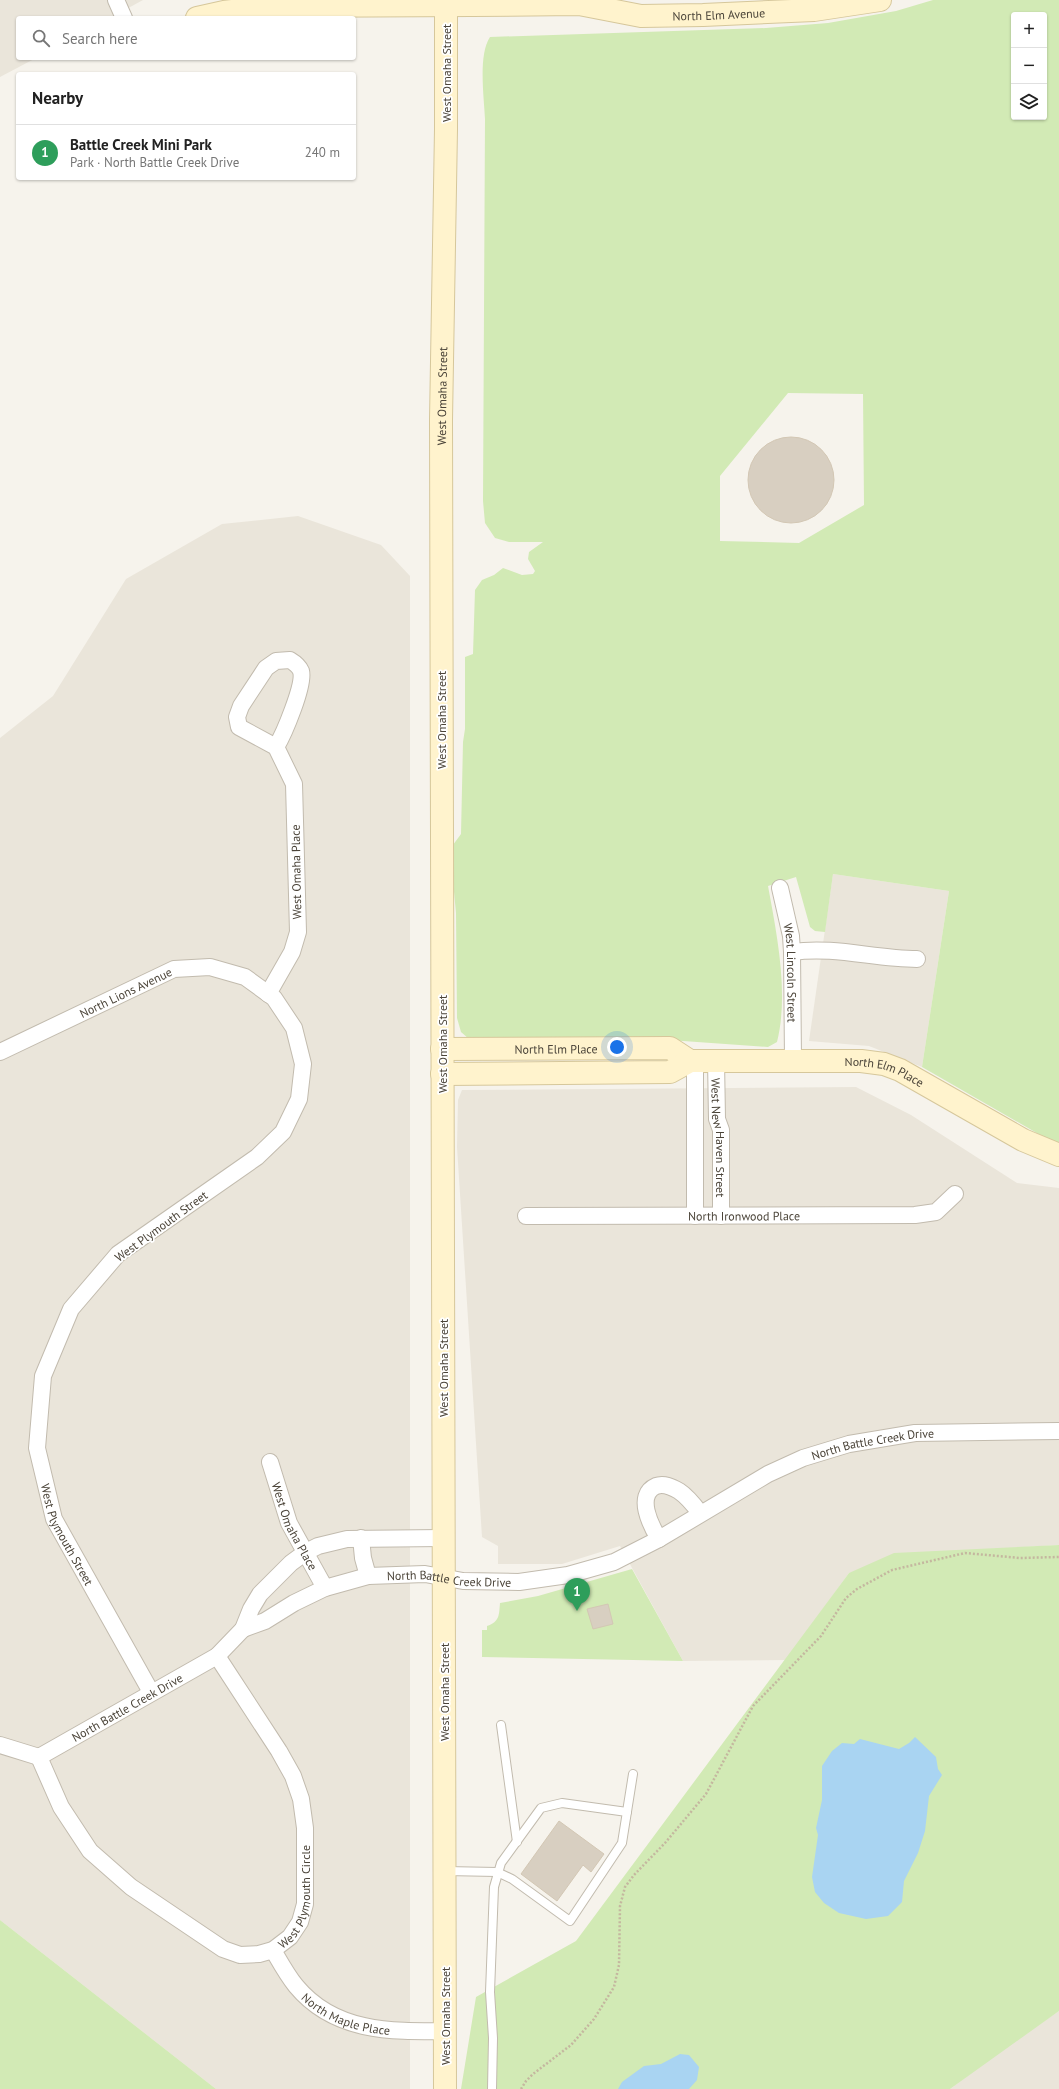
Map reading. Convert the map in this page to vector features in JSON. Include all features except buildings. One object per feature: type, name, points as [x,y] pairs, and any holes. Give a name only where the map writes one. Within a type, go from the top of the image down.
[{"type":"main road","name":"North Elm Avenue","points":[[589,2],[640,16],[679,16],[814,10],[880,0]]},
{"type":"main road","points":[[205,16],[272,6],[589,2]]},
{"type":"main road","name":"West Omaha Street","points":[[445,2089],[441,420],[446,3]]},
{"type":"main road","name":"North Elm Place","points":[[442,1049],[670,1048],[693,1061]]},
{"type":"main road","name":"North Elm Place","points":[[442,1074],[670,1072],[693,1061],[861,1060],[884,1064],[919,1080],[1023,1140],[1059,1155]]},
{"type":"street","points":[[116,0],[123,16]]},
{"type":"street","points":[[290,660],[297,665],[301,672],[300,686],[284,733],[276,747],[239,726],[237,717],[241,706],[266,668],[276,661],[290,660]]},
{"type":"street","name":"West Omaha Place","points":[[271,996],[292,952],[298,932],[294,784],[276,747]]},
{"type":"street","name":"West Lincoln Street","points":[[780,888],[790,930],[792,952],[793,1060]]},
{"type":"street","points":[[792,952],[810,949],[835,950],[891,958],[917,959]]},
{"type":"street","name":"North Lions Avenue","points":[[0,1052],[174,969],[210,967],[245,977],[271,996]]},
{"type":"street","name":"West Plymouth Street","points":[[151,1692],[54,1519],[37,1448],[42,1376],[71,1309],[118,1254],[257,1157],[283,1132],[299,1099],[303,1064],[294,1028],[271,996]]},
{"type":"street","name":"West New Haven Street","points":[[716,1060],[717,1119],[721,1130],[721,1216]]},
{"type":"street","name":"West New Haven Street","points":[[693,1061],[695,1216]]},
{"type":"street","name":"North Ironwood Place","points":[[526,1216],[915,1215],[936,1212],[955,1194]]},
{"type":"street","name":"North Battle Creek Drive","points":[[243,1629],[265,1621],[294,1603],[325,1588],[368,1576],[424,1574],[463,1581],[519,1582],[561,1576],[614,1562],[659,1539],[748,1484],[778,1469],[848,1444],[914,1433],[1059,1431]]},
{"type":"street","name":"West Omaha Place","points":[[270,1462],[286,1516],[325,1588]]},
{"type":"street","points":[[659,1539],[650,1524],[646,1505],[648,1495],[654,1488],[663,1485],[680,1491],[688,1498],[700,1513]]},
{"type":"street","points":[[362,1538],[363,1558],[368,1576]]},
{"type":"street","name":"North Battle Creek Drive","points":[[39,1757],[151,1692],[217,1656],[243,1629],[251,1609],[260,1594],[291,1562],[306,1552],[334,1541],[362,1538],[443,1538]]},
{"type":"street","name":"West Plymouth Circle","points":[[39,1757],[61,1807],[90,1851],[131,1888],[223,1949],[240,1955],[258,1954],[273,1950],[290,1937],[300,1922],[304,1904],[304,1828],[301,1799],[293,1776],[279,1751],[217,1656]]},
{"type":"street","points":[[0,1745],[39,1757]]},
{"type":"street","name":"North Maple Place","points":[[273,1950],[296,1986],[318,2007],[331,2016],[350,2024],[376,2030],[392,2032],[445,2032]]},
{"type":"lane","points":[[501,1725],[516,1842]]},
{"type":"lane","points":[[444,1871],[497,1872],[512,1879],[570,1920],[622,1843],[633,1774]]},
{"type":"lane","points":[[492,2089],[493,2038],[490,1985],[494,1887],[497,1872],[501,1863],[541,1808],[562,1803],[627,1812]]},
{"type":"path","points":[[521,2089],[533,2074],[571,2045],[594,2018],[614,1987],[619,1965],[620,1906],[625,1887],[634,1875],[665,1843],[706,1794],[753,1706],[821,1636],[846,1598],[857,1589],[892,1570],[965,1554],[1020,1558],[1059,1557]]},
{"type":"shaded area","points":[[0,0],[143,0],[114,16],[16,16],[16,60],[32,60],[0,77]]},
{"type":"shaded area","points":[[298,516],[381,545],[410,576],[410,2089],[216,2089],[0,1920],[0,738],[53,696],[126,579],[222,524]]},
{"type":"shaded area","points":[[833,874],[949,891],[922,1067],[869,1046],[809,1041]]},
{"type":"shaded area","points":[[856,1087],[911,1115],[1017,1183],[1059,1188],[1059,1545],[991,1549],[849,1573],[786,1660],[683,1661],[620,1546],[562,1564],[498,1564],[498,1546],[482,1537],[457,1147],[458,1100],[462,1090]]},
{"type":"shaded area","points":[[1059,2011],[1059,2089],[950,2089],[1007,2046]]},
{"type":"green space","points":[[933,0],[1059,0],[1059,1144],[1042,1136],[922,1067],[949,891],[833,874],[825,932],[815,931],[810,927],[796,877],[768,886],[778,944],[782,984],[782,1004],[777,1042],[768,1047],[669,1040],[469,1039],[461,1032],[457,1018],[456,913],[450,849],[461,834],[463,742],[465,729],[465,657],[473,654],[475,590],[482,580],[494,575],[503,568],[522,575],[533,574],[535,571],[528,559],[529,552],[543,542],[509,542],[495,538],[485,523],[483,501],[485,119],[483,65],[486,45],[490,37],[766,28],[828,23],[896,11]],"holes":[[[788,393],[863,394],[864,505],[799,543],[720,541],[720,476]]]},
{"type":"green space","points":[[1059,1545],[1059,2011],[950,2089],[461,2089],[476,1997],[576,1941],[849,1573],[894,1553]]},
{"type":"green space","points":[[632,1569],[683,1661],[482,1657],[482,1630],[487,1630],[487,1626],[497,1620],[500,1603],[538,1596]]},
{"type":"green space","points":[[0,1920],[216,2089],[0,2089]]},
{"type":"water","points":[[915,1737],[936,1757],[938,1769],[942,1775],[929,1796],[925,1831],[918,1853],[904,1881],[902,1902],[888,1916],[866,1919],[839,1913],[824,1903],[815,1892],[812,1877],[818,1835],[816,1828],[822,1800],[822,1766],[832,1751],[842,1743],[854,1744],[860,1739],[899,1749]]},
{"type":"water","points":[[680,2054],[689,2055],[699,2067],[697,2080],[689,2089],[618,2089],[622,2082],[644,2066],[661,2064]]},
{"type":"place","name":"Battle Creek Mini Park","points":[[577,1611]]}]
